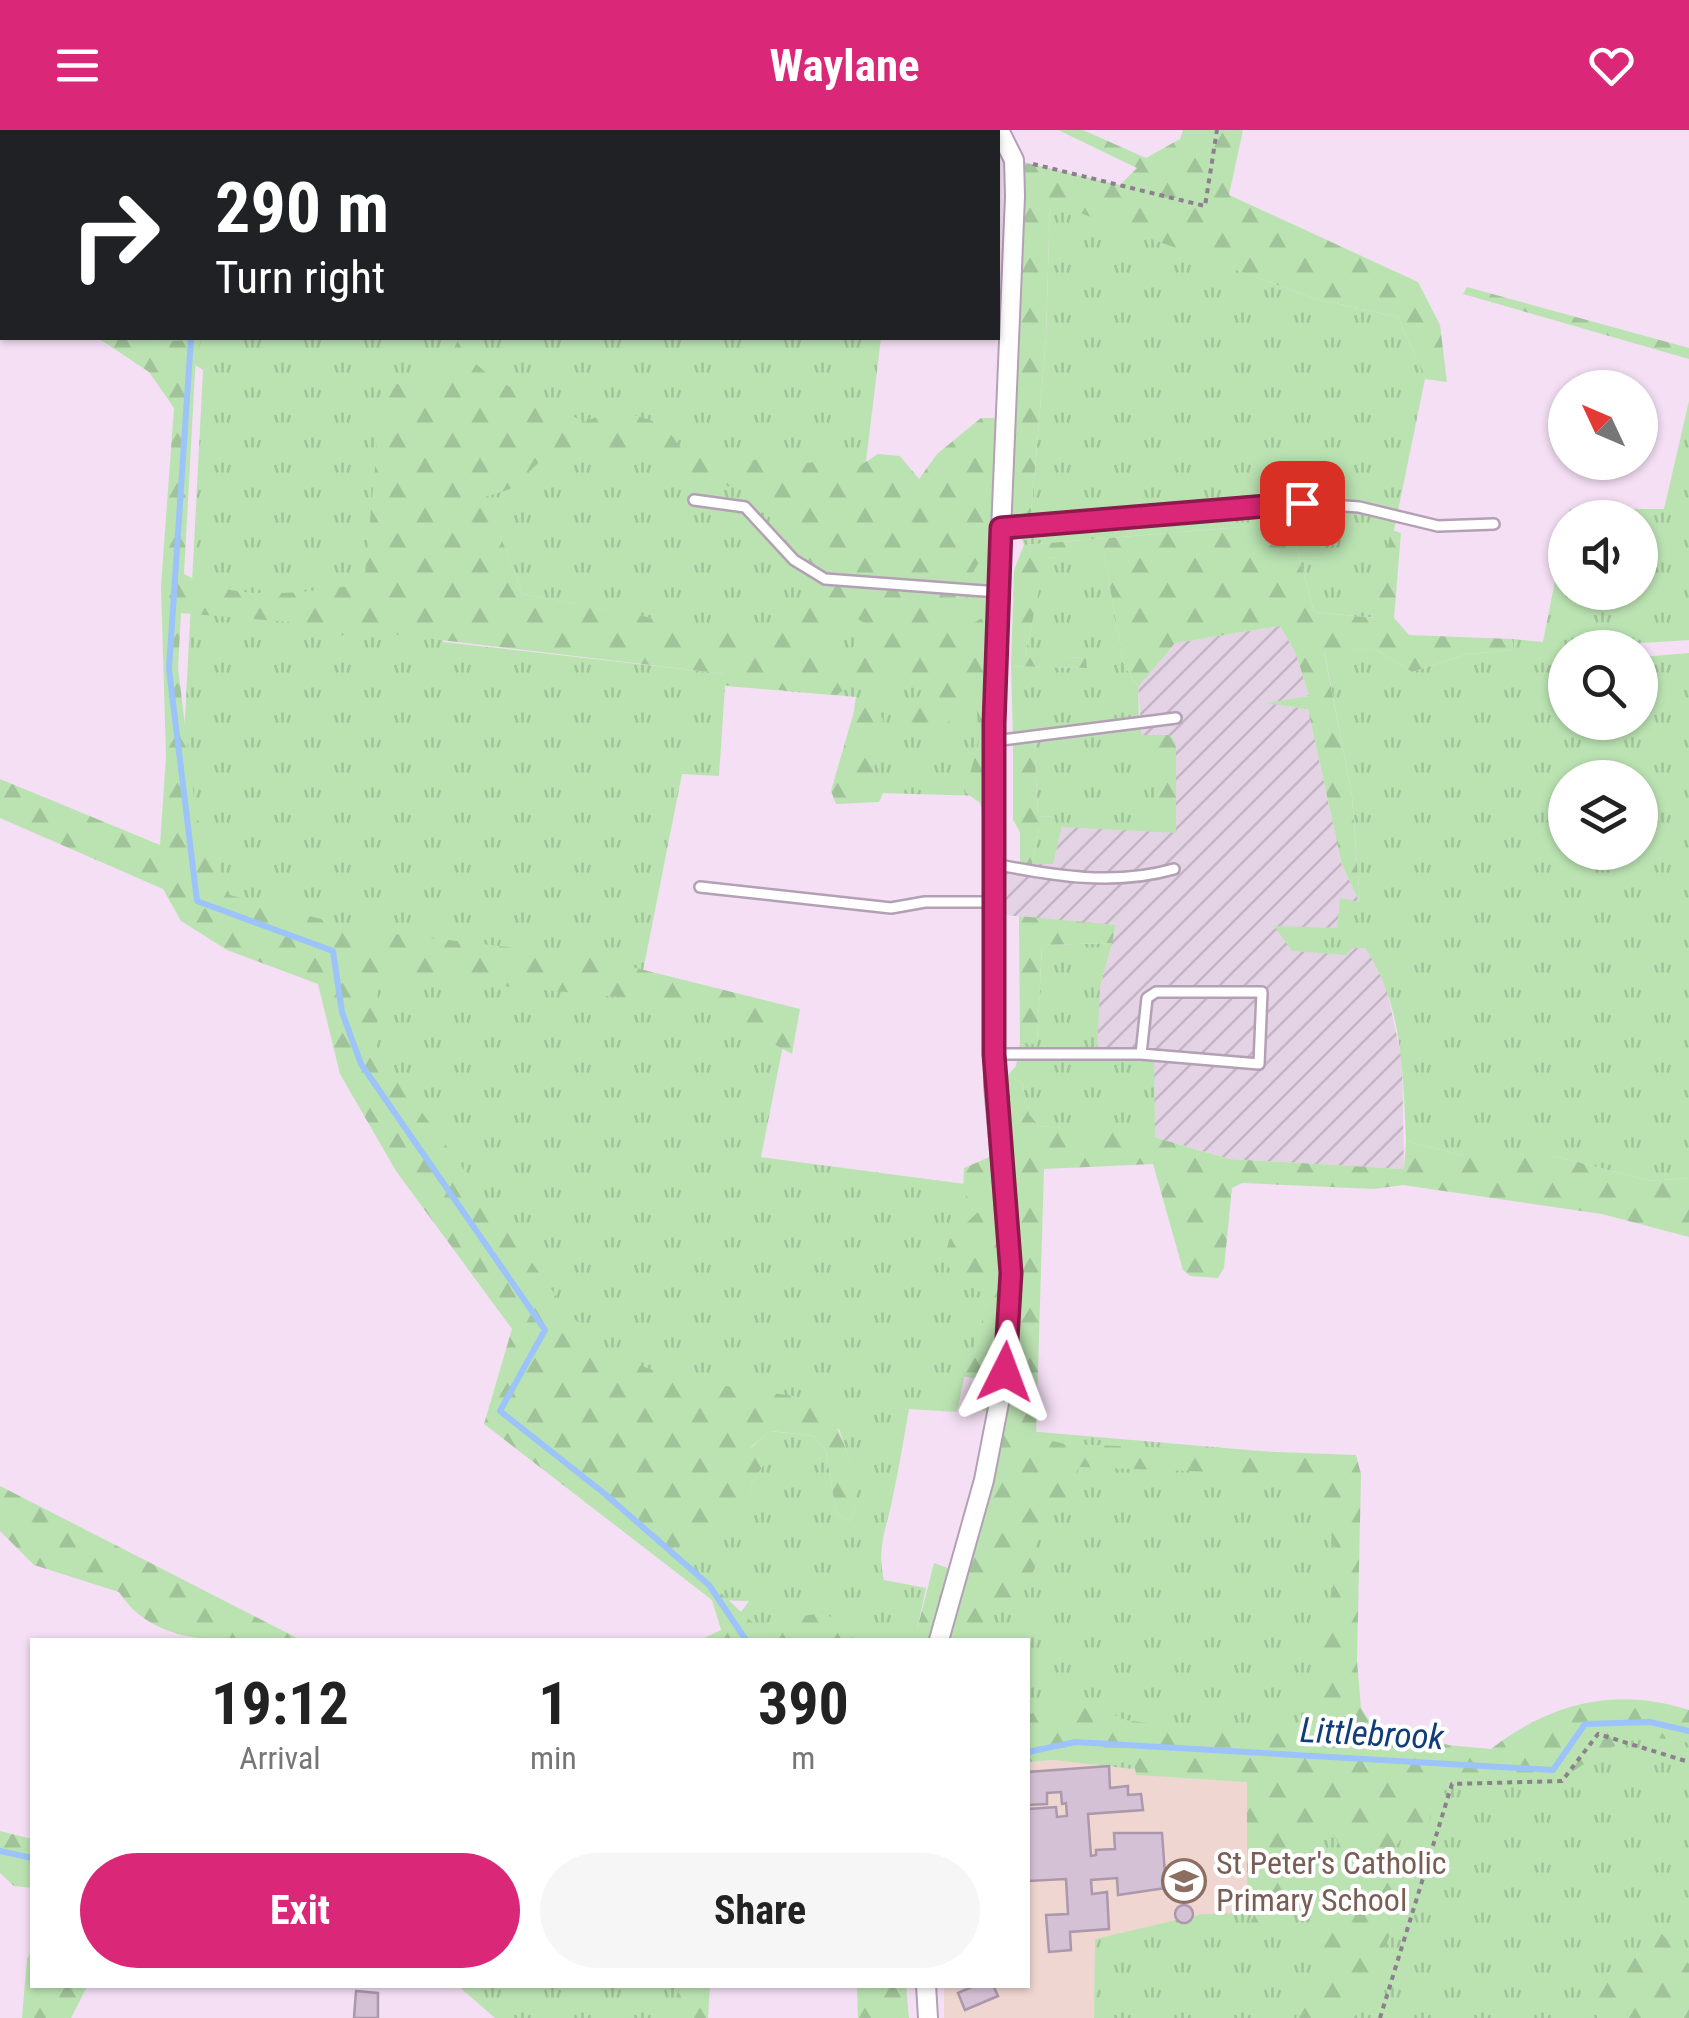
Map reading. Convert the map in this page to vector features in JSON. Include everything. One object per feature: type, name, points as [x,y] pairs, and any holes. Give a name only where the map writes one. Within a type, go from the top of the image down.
[{"type":"street","points":[[940,1638],[984,1480],[1005,1372],[1011,1273],[994,1054],[994,741],[1014,160],[1000,130]]},
{"type":"street","points":[[926,1988],[928,2018]]},
{"type":"lane","points":[[694,500],[745,507],[807,571],[826,579],[998,592]]},
{"type":"lane","points":[[1001,528],[1302,503],[1359,507],[1438,526],[1494,524]]},
{"type":"lane","points":[[994,741],[1176,718]]},
{"type":"lane","points":[[994,864],[1082,878],[1144,878],[1174,870]]},
{"type":"lane","points":[[700,887],[891,908],[926,902],[994,902]]},
{"type":"lane","points":[[994,1054],[1141,1054],[1259,1064],[1262,992],[1156,992],[1146,998],[1141,1054]]},
{"type":"path","points":[[1014,160],[1205,206],[1217,130]]},
{"type":"path","points":[[1380,2018],[1452,1784],[1562,1781],[1598,1734],[1689,1762]]},
{"type":"shaded area","points":[[1280,626],[1296,654],[1309,696],[1270,703],[1308,709],[1342,865],[1360,903],[1338,928],[1275,927],[1285,938],[1365,948],[1383,974],[1402,1059],[1404,1169],[1229,1159],[1155,1137],[1153,1056],[1096,1054],[1100,987],[1116,926],[994,914],[994,864],[1053,864],[1062,827],[1170,735],[1142,735],[1138,687],[1174,643]]},
{"type":"shaded area","name":"St Peter's Catholic Primary School","points":[[1030,1749],[1254,1770],[1328,2018],[944,2018],[944,1988],[1030,1988]]},
{"type":"green space","points":[[1058,130],[1083,130],[1146,158],[1180,139],[1183,130],[1243,130],[1229,195],[1418,282],[1440,325],[1447,382],[1425,379],[1398,317],[1313,298],[1050,202],[1046,338],[1030,527],[1018,528],[1005,491],[993,547],[972,575],[960,601],[953,635],[982,618],[997,622],[987,833],[980,803],[965,792],[979,741],[976,698],[957,712],[930,743],[912,736],[903,716],[923,691],[906,685],[895,674],[853,682],[837,695],[725,685],[725,674],[365,631],[338,636],[302,623],[181,613],[178,668],[196,815],[230,895],[362,930],[592,957],[800,1009],[792,1054],[702,1005],[378,974],[377,1051],[568,1312],[588,1333],[625,1359],[652,1370],[824,1403],[838,1429],[856,1494],[849,1521],[836,1513],[826,1451],[814,1436],[771,1431],[751,1447],[764,1464],[751,1484],[749,1515],[705,1541],[673,1548],[755,1625],[826,1612],[848,1638],[704,1638],[721,1630],[712,1600],[484,1424],[512,1329],[396,1171],[340,1074],[318,984],[227,950],[181,921],[163,889],[0,818],[0,779],[160,845],[166,756],[161,586],[174,408],[149,372],[101,340],[201,340],[196,354],[184,574],[205,583],[249,592],[295,592],[364,584],[383,382],[423,388],[444,369],[458,340],[481,340],[475,363],[493,379],[585,422],[614,409],[663,424],[681,448],[793,466],[838,457],[858,467],[878,454],[900,456],[919,479],[937,454],[981,418],[1006,418],[1014,160],[1120,185],[1137,168]],"holes":[[[592,445],[680,466],[708,482],[743,489],[785,534],[794,560],[807,571],[809,587],[783,615],[751,636],[523,594],[485,497],[510,489],[547,455]],[[855,617],[867,625],[844,661],[802,649],[813,627]]]},
{"type":"green space","points":[[1050,201],[1313,298],[1398,317],[1425,379],[1376,618],[1314,612],[1290,523],[1024,545],[1018,528],[1030,527],[1046,338]]},
{"type":"green space","points":[[1467,287],[1689,348],[1689,359],[1463,294]]},
{"type":"green space","points":[[155,340],[881,340],[863,486],[1003,501],[986,796],[842,792],[856,697],[725,686],[719,776],[682,774],[641,981],[786,1030],[761,1157],[988,1187],[992,1337],[965,1374],[957,1412],[909,1409],[883,1538],[884,1580],[926,1588],[915,1638],[722,1638],[749,1601],[712,1600],[492,1421],[528,1331],[426,1194],[320,945],[236,923],[178,854],[203,370]],"holes":[[[423,388],[484,496],[523,594],[725,632],[726,674],[443,642]],[[609,1390],[839,1429],[855,1488],[849,1521],[836,1513],[826,1451],[814,1436],[770,1431],[751,1448],[764,1464],[751,1484],[748,1514]]]},
{"type":"green space","points":[[1689,401],[1689,640],[1658,642],[1658,630],[1548,630],[1548,740],[1658,740],[1658,656],[1689,653],[1689,1178],[1651,1181],[1554,1156],[1465,1156],[1406,1141],[1399,1040],[1378,969],[1365,948],[1352,948],[1346,955],[1292,951],[1274,926],[1337,928],[1340,898],[1360,902],[1352,796],[1324,650],[1375,649],[1412,672],[1467,654],[1513,650],[1512,639],[1543,642],[1549,610],[1658,610],[1658,509],[1664,509]]},
{"type":"green space","points":[[1290,523],[1314,612],[1375,618],[1391,530],[1401,533],[1394,618],[1409,635],[1512,639],[1514,650],[1467,654],[1412,672],[1375,649],[1324,651],[1352,796],[1360,903],[1342,865],[1308,709],[1265,703],[1309,696],[1296,654],[1280,626],[1175,643],[1138,687],[1124,665],[1104,554],[1046,558],[1025,655],[1086,658],[1087,668],[1011,666],[1014,570],[1024,545]]},
{"type":"green space","points":[[1104,553],[1124,665],[1138,687],[1139,719],[1123,721],[1156,754],[1156,832],[1062,827],[1053,864],[1032,864],[1039,829],[1055,817],[1038,816],[1034,736],[1013,738],[1011,666],[1087,668],[1085,658],[1025,656],[1045,558]]},
{"type":"green space","points":[[855,708],[873,708],[883,719],[874,768],[883,793],[879,802],[836,804],[831,791]]},
{"type":"green space","points":[[1139,719],[1142,735],[1170,735],[1176,743],[1176,833],[1156,832],[1156,754],[1131,753],[1123,722]]},
{"type":"green space","points":[[1034,735],[1038,816],[1055,817],[1053,828],[1039,829],[1032,864],[1020,864],[1020,832],[1013,820],[1013,738]]},
{"type":"green space","points":[[1019,916],[1116,925],[1112,943],[1042,945],[1037,1044],[1020,1043]]},
{"type":"green space","points":[[1112,943],[1100,987],[1097,1053],[1154,1056],[1155,1137],[1039,1126],[1029,1114],[1022,1083],[1008,1075],[1016,1066],[1020,1043],[1037,1043],[1042,945]]},
{"type":"green space","points":[[1008,1075],[1022,1083],[1029,1114],[1039,1126],[1144,1134],[1229,1159],[1404,1169],[1406,1141],[1465,1156],[1554,1156],[1651,1181],[1689,1178],[1689,1237],[1602,1214],[1403,1185],[1374,1189],[1242,1183],[1232,1188],[1224,1268],[1218,1278],[1190,1276],[1183,1270],[1153,1164],[1044,1169],[1036,1437],[1065,1444],[1356,1455],[1361,1474],[1357,1661],[1361,1708],[1381,1739],[1491,1749],[1537,1720],[1585,1703],[1636,1700],[1689,1710],[1689,1743],[1640,1739],[1621,1744],[1530,1794],[1492,1775],[1437,1780],[1429,1824],[1406,1832],[1391,1853],[1406,1888],[1398,1917],[1354,2018],[1296,2018],[1313,1986],[1319,1945],[1358,1885],[1332,1831],[1299,1830],[1299,1867],[1305,1880],[1280,1915],[1247,1929],[1254,1915],[1247,1896],[1247,1782],[1136,1775],[1133,1753],[1030,1762],[1030,1714],[1073,1697],[1125,1720],[1196,1729],[1258,1728],[1325,1736],[1316,1656],[1339,1562],[1328,1524],[1291,1481],[1268,1474],[1079,1467],[1070,1498],[1044,1517],[1034,1541],[1040,1557],[1022,1595],[987,1615],[976,1638],[944,1638],[996,1413],[983,1411],[980,1379],[960,1376],[982,1328],[982,1293],[957,1280],[944,1260],[949,1240],[981,1209],[963,1193],[964,1168],[1001,1152]]},
{"type":"green space","points":[[1027,1431],[1343,1458],[1349,1721],[1553,1770],[1585,1724],[1689,1732],[1689,2018],[1094,2018],[1095,1939],[1202,1914],[1247,1913],[1247,1782],[1030,1757],[1030,1638],[959,1638]]},
{"type":"green space","points":[[0,1486],[297,1638],[201,1638],[177,1634],[135,1611],[119,1592],[34,1565],[0,1531]]},
{"type":"green space","points":[[934,1563],[953,1570],[931,1638],[908,1638],[917,1630]]},
{"type":"green space","points":[[0,1831],[30,1838],[30,1888],[14,1886],[0,1873]]},
{"type":"green space","points":[[1661,1933],[1689,1964],[1689,2018],[1597,2018],[1601,1978]]},
{"type":"green space","points":[[30,1953],[30,1988],[86,1988],[71,2018],[22,2018]]},
{"type":"green space","points":[[460,1988],[696,1988],[693,2018],[495,2018]]},
{"type":"green space","points":[[679,1988],[710,1988],[708,2018],[673,2018]]},
{"type":"green space","points":[[857,1988],[906,1988],[909,2018],[858,2018]]},
{"type":"building","points":[[1109,1766],[1110,1788],[1128,1786],[1128,1795],[1141,1794],[1143,1810],[1088,1814],[1091,1856],[1096,1855],[1096,1850],[1115,1849],[1114,1833],[1162,1833],[1166,1888],[1118,1895],[1117,1878],[1091,1880],[1092,1894],[1107,1892],[1109,1929],[1070,1932],[1071,1950],[1049,1952],[1046,1915],[1068,1914],[1066,1879],[1030,1881],[1030,1809],[1056,1807],[1057,1817],[1067,1816],[1066,1803],[1062,1804],[1061,1792],[1047,1793],[1047,1804],[1030,1805],[1030,1772]]},
{"type":"building","points":[[1184,1905],[1193,1914],[1184,1923],[1175,1914]]},
{"type":"building","points":[[969,1988],[994,1988],[998,1996],[965,2010],[958,1993]]},
{"type":"building","points":[[356,1991],[378,1993],[378,2018],[354,2018]]},
{"type":"waterway","points":[[191,340],[169,669],[197,901],[333,951],[342,1012],[361,1064],[545,1330],[500,1411],[605,1494],[709,1585],[745,1638]]},
{"type":"waterway","name":"Littlebrook","points":[[1030,1752],[1075,1742],[1553,1770],[1585,1724],[1650,1722],[1689,1731]]},
{"type":"waterway","name":"Littlebrook","points":[[0,1851],[30,1858]]},
{"type":"place","name":"St Peter's Catholic Primary School","points":[[1184,1881]]},
{"type":"route","points":[[1005,1372],[1011,1273],[994,1085],[994,724],[1001,528],[1063,526],[1302,503]]}]
